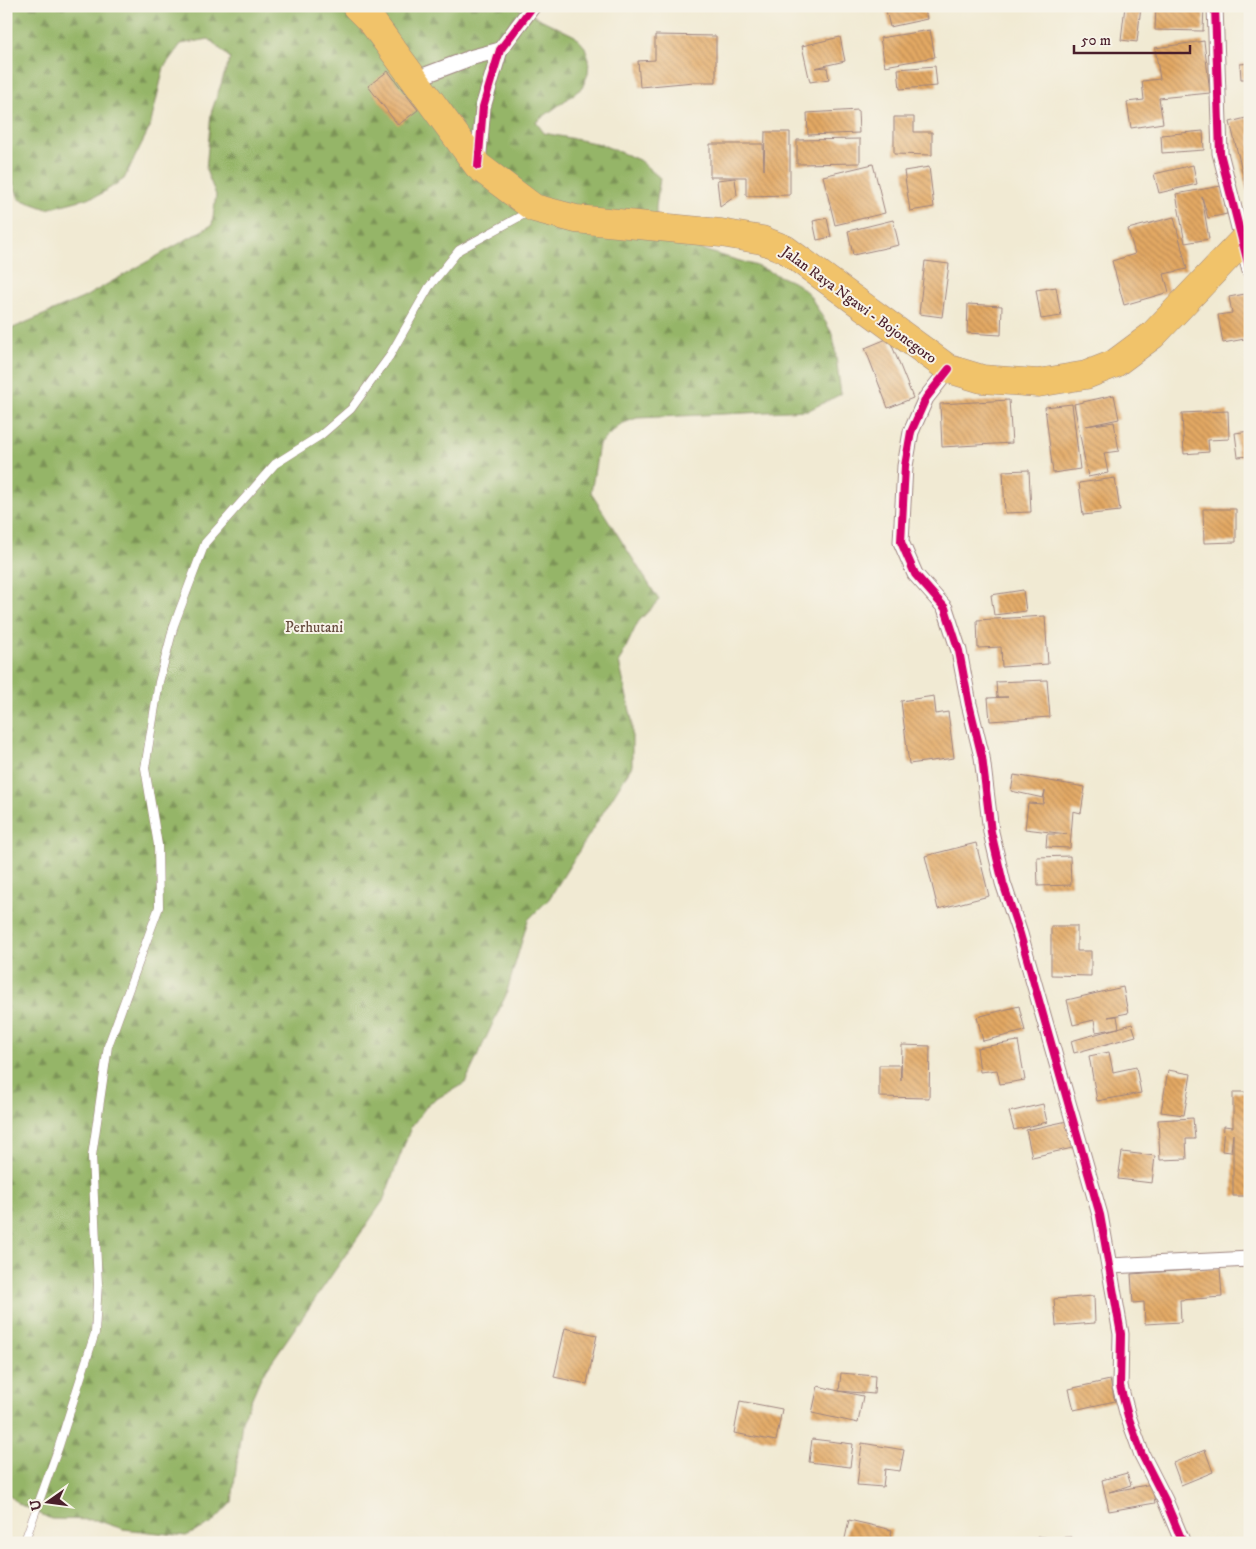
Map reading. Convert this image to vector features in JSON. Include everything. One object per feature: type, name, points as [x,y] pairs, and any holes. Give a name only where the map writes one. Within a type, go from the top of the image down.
[{"type":"highway","name":"Jalan Raya Ngawi - Bojonegoro","points":[[356,6],[373,23],[478,166],[534,208],[576,219],[721,233],[762,240],[785,248],[949,369],[982,378],[1038,383],[1086,375],[1114,364],[1152,335],[1246,238]]},
{"type":"street","points":[[478,166],[483,107],[500,50],[533,6]]},
{"type":"street","points":[[1215,6],[1220,153],[1246,238],[1250,271]]},
{"type":"street","points":[[415,80],[473,57],[500,50]]},
{"type":"street","points":[[949,369],[926,398],[911,432],[905,466],[901,542],[915,574],[945,608],[959,651],[982,757],[991,832],[1003,884],[1020,934],[1100,1215],[1121,1334],[1120,1386],[1142,1455],[1166,1500],[1183,1543]]},
{"type":"street","points":[[1110,1266],[1250,1259]]},
{"type":"lane","points":[[24,1543],[58,1449],[95,1333],[98,1284],[92,1156],[108,1046],[159,907],[158,845],[145,768],[159,682],[174,624],[205,543],[275,464],[321,435],[351,409],[389,358],[429,287],[459,250],[534,208]]},
{"type":"green space","name":"Perhutani","points":[[6,6],[514,6],[575,36],[585,47],[589,60],[588,74],[582,88],[536,122],[544,133],[600,144],[639,160],[660,178],[656,207],[656,236],[757,266],[797,284],[809,294],[833,335],[841,394],[809,410],[637,418],[621,424],[599,444],[591,493],[659,600],[638,622],[619,662],[632,720],[632,766],[549,899],[528,920],[506,995],[465,1083],[429,1103],[411,1127],[383,1201],[261,1377],[242,1421],[232,1502],[211,1524],[186,1536],[123,1529],[96,1520],[51,1519],[19,1504],[6,1492],[6,1117],[11,1109],[6,1109],[6,331],[83,298],[212,225],[216,195],[206,170],[211,113],[230,58],[209,39],[181,44],[164,67],[150,127],[124,179],[99,195],[47,209],[19,199],[6,163]]},
{"type":"building","points":[[885,6],[924,6],[927,19],[890,27]]},
{"type":"building","points":[[1125,6],[1141,6],[1137,42],[1121,40]]},
{"type":"building","points":[[1156,6],[1204,6],[1203,31],[1155,30]]},
{"type":"building","points":[[930,30],[935,57],[885,66],[880,38]]},
{"type":"building","points":[[655,35],[716,36],[716,82],[640,87],[638,61],[655,60]]},
{"type":"building","points":[[840,37],[845,61],[815,68],[827,67],[829,79],[810,82],[802,46]]},
{"type":"building","points":[[1204,41],[1210,93],[1159,98],[1163,123],[1131,128],[1127,102],[1144,100],[1142,81],[1160,79],[1155,48]]},
{"type":"building","points":[[1250,63],[1250,79],[1241,79],[1240,64]]},
{"type":"building","points":[[935,66],[937,86],[900,89],[898,69]]},
{"type":"building","points":[[388,71],[418,110],[398,125],[368,86]]},
{"type":"building","points":[[858,110],[859,133],[808,135],[807,113]]},
{"type":"building","points":[[894,117],[914,117],[914,132],[932,132],[932,155],[894,154]]},
{"type":"building","points":[[1250,117],[1250,198],[1249,199],[1230,122]]},
{"type":"building","points":[[1203,131],[1204,150],[1162,153],[1161,135]]},
{"type":"building","points":[[765,132],[790,132],[790,195],[746,196],[746,177],[710,177],[710,144],[763,144],[764,170]]},
{"type":"building","points":[[860,139],[860,163],[797,164],[797,140]]},
{"type":"building","points":[[873,164],[885,213],[835,225],[823,176]]},
{"type":"building","points":[[1193,165],[1197,184],[1159,193],[1154,174]]},
{"type":"building","points":[[929,167],[934,207],[910,211],[904,171]]},
{"type":"building","points":[[735,178],[737,195],[720,207],[717,180]]},
{"type":"building","points":[[1221,186],[1227,214],[1208,218],[1202,197],[1209,239],[1185,243],[1176,194]]},
{"type":"building","points":[[1174,217],[1187,269],[1164,274],[1169,292],[1124,305],[1112,261],[1135,254],[1128,229]]},
{"type":"building","points":[[827,218],[831,237],[817,240],[813,221]]},
{"type":"building","points":[[893,220],[899,245],[853,255],[848,231]]},
{"type":"building","points":[[925,261],[949,264],[942,317],[919,314]]},
{"type":"building","points":[[1056,287],[1061,316],[1041,319],[1036,290]]},
{"type":"building","points":[[1250,293],[1250,338],[1223,343],[1218,315],[1232,313],[1229,297]]},
{"type":"building","points":[[968,304],[1002,306],[1001,335],[967,333]]},
{"type":"building","points":[[889,338],[913,398],[888,408],[865,348]]},
{"type":"building","points":[[1114,395],[1119,419],[1086,426],[1114,422],[1119,451],[1104,453],[1108,473],[1088,477],[1074,404]]},
{"type":"building","points":[[1009,400],[1012,443],[942,447],[940,404]]},
{"type":"building","points":[[1072,404],[1080,469],[1053,473],[1045,407]]},
{"type":"building","points":[[1228,411],[1229,439],[1208,440],[1209,452],[1184,454],[1182,413]]},
{"type":"building","points":[[1250,431],[1250,456],[1238,457],[1235,433]]},
{"type":"building","points":[[1029,470],[1031,512],[1005,513],[1003,471]]},
{"type":"building","points":[[1115,478],[1120,511],[1083,515],[1079,483]]},
{"type":"building","points":[[1203,509],[1236,509],[1236,542],[1204,543]]},
{"type":"building","points":[[1023,590],[1026,611],[994,615],[991,595]]},
{"type":"building","points":[[1045,616],[1048,664],[1002,667],[1001,647],[978,648],[977,620]]},
{"type":"building","points":[[1047,680],[1050,717],[990,721],[988,698],[1008,697],[997,697],[996,682]]},
{"type":"building","points":[[934,696],[936,714],[948,712],[954,758],[909,764],[901,701]]},
{"type":"building","points":[[1014,775],[1085,787],[1081,813],[1073,811],[1070,848],[1046,847],[1047,834],[1067,834],[1025,829],[1028,803],[1043,804],[1045,791],[1043,798],[1011,791]]},
{"type":"building","points":[[976,843],[989,896],[938,909],[925,856]]},
{"type":"building","points":[[1070,856],[1071,885],[1038,886],[1037,857]]},
{"type":"building","points":[[1051,926],[1077,926],[1077,951],[1091,951],[1091,976],[1051,975]]},
{"type":"building","points":[[1123,987],[1128,1013],[1108,1017],[1117,1016],[1119,1028],[1096,1032],[1094,1020],[1073,1025],[1067,1000]]},
{"type":"building","points":[[1019,1006],[1025,1031],[983,1041],[977,1017]]},
{"type":"building","points":[[1132,1024],[1136,1036],[1074,1053],[1071,1041]]},
{"type":"building","points":[[1018,1041],[1025,1080],[1000,1084],[997,1070],[980,1072],[977,1048]]},
{"type":"building","points":[[902,1045],[930,1046],[929,1098],[879,1097],[879,1065],[900,1065],[901,1081]]},
{"type":"building","points":[[1109,1052],[1113,1072],[1136,1067],[1141,1093],[1097,1101],[1089,1056]]},
{"type":"building","points":[[1168,1070],[1191,1074],[1184,1115],[1161,1112]]},
{"type":"building","points":[[1233,1092],[1250,1092],[1250,1196],[1233,1196],[1233,1134],[1231,1152],[1222,1151],[1224,1126],[1233,1127]]},
{"type":"building","points":[[1043,1104],[1047,1122],[1014,1130],[1009,1112]]},
{"type":"building","points":[[1193,1118],[1195,1139],[1186,1139],[1187,1159],[1160,1160],[1158,1120]]},
{"type":"building","points":[[1072,1120],[1077,1147],[1032,1157],[1026,1130]]},
{"type":"building","points":[[1122,1152],[1155,1156],[1152,1183],[1118,1179]]},
{"type":"building","points":[[1220,1268],[1222,1297],[1180,1300],[1181,1322],[1145,1324],[1144,1302],[1133,1303],[1131,1274]]},
{"type":"building","points":[[1094,1296],[1095,1323],[1056,1326],[1054,1299]]},
{"type":"building","points":[[565,1328],[597,1335],[587,1384],[554,1377]]},
{"type":"building","points":[[841,1373],[875,1376],[874,1394],[839,1391]]},
{"type":"building","points":[[1110,1380],[1115,1401],[1074,1410],[1069,1389]]},
{"type":"building","points":[[818,1386],[863,1396],[858,1423],[812,1413]]},
{"type":"building","points":[[740,1401],[782,1409],[776,1441],[734,1433]]},
{"type":"building","points":[[812,1439],[853,1444],[850,1467],[809,1462]]},
{"type":"building","points":[[862,1443],[904,1450],[900,1471],[885,1469],[883,1487],[857,1485]]},
{"type":"building","points":[[1205,1450],[1213,1472],[1181,1485],[1173,1463]]},
{"type":"building","points":[[1127,1473],[1131,1485],[1109,1492],[1152,1484],[1155,1503],[1109,1511],[1102,1480]]},
{"type":"building","points":[[849,1520],[892,1530],[889,1543],[844,1543]]},
{"type":"building","points":[[1037,1536],[1051,1538],[1050,1543],[1036,1543]]},
{"type":"building","points":[[1071,1537],[1071,1543],[1051,1543],[1051,1538]]},
{"type":"cycle path","points":[[478,166],[483,107],[500,50],[533,6]]},
{"type":"cycle path","points":[[1215,6],[1220,153],[1250,271]]},
{"type":"cycle path","points":[[949,369],[926,398],[911,432],[905,466],[901,542],[915,574],[945,608],[959,651],[982,757],[991,832],[1003,883],[1020,934],[1100,1215],[1121,1334],[1120,1386],[1142,1455],[1165,1500],[1183,1543]]}]
